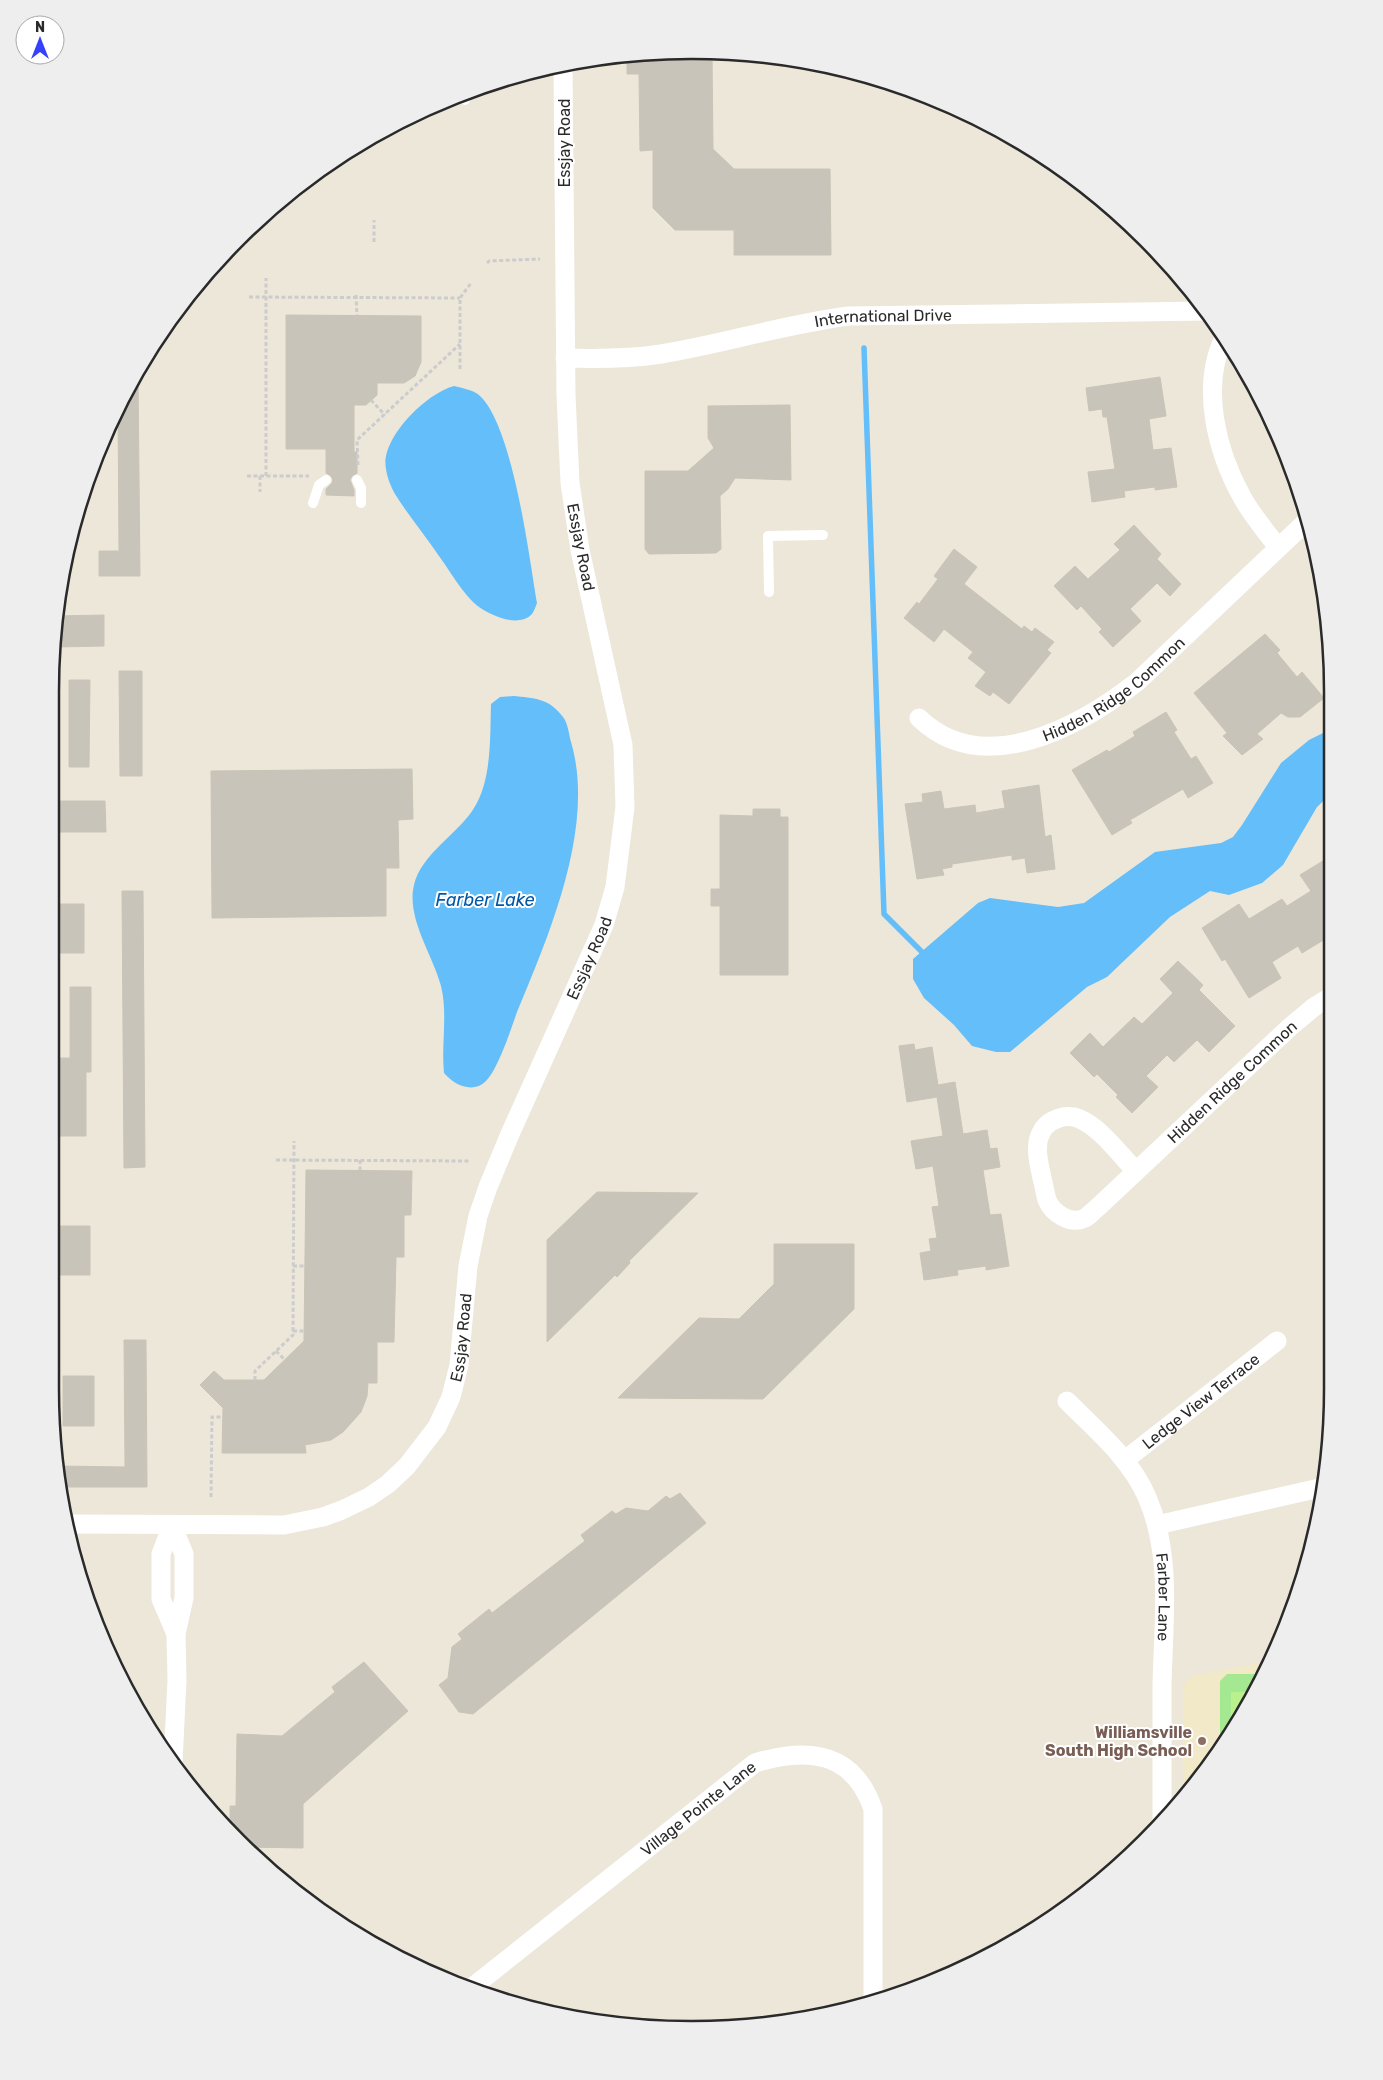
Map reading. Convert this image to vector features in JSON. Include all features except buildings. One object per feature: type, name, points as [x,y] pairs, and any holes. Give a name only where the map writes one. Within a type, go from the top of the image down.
[{"type":"street","name":"Essjay Road","points":[[74,1524],[284,1524],[307,1521],[342,1510],[369,1497],[388,1484],[407,1466],[437,1427],[451,1397],[459,1364],[468,1266],[478,1216],[488,1187],[604,925],[615,887],[622,848],[625,807],[622,745],[580,550],[570,483],[566,358],[564,72]]},
{"type":"street","name":"International Drive","points":[[566,358],[613,360],[662,354],[818,320],[849,316],[1197,311]]},
{"type":"street","points":[[1221,345],[1212,376],[1211,398],[1220,439],[1229,469],[1242,497],[1258,523],[1278,547]]},
{"type":"street","name":"Hidden Ridge Common","points":[[919,718],[928,727],[946,739],[967,746],[986,747],[1028,740],[1079,722],[1110,704],[1137,682],[1302,525]]},
{"type":"street","name":"Hidden Ridge Common","points":[[1136,1172],[1095,1128],[1081,1119],[1072,1116],[1060,1117],[1048,1124],[1041,1132],[1038,1146],[1047,1200],[1053,1210],[1062,1217],[1084,1218],[1136,1172],[1290,1027],[1324,1002]]},
{"type":"street","name":"Ledge View Terrace","points":[[1124,1460],[1276,1341]]},
{"type":"street","name":"Farber Lane","points":[[1068,1401],[1124,1460],[1146,1496],[1156,1524],[1163,1556],[1165,1616],[1162,1686],[1162,1811]]},
{"type":"street","points":[[1156,1524],[1316,1489]]},
{"type":"street","points":[[172,1525],[184,1554],[184,1598],[176,1634],[177,1680],[174,1752]]},
{"type":"street","name":"Village Pointe Lane","points":[[477,1984],[755,1763],[774,1757],[810,1754],[829,1758],[844,1766],[858,1779],[867,1793],[873,1809],[873,1995]]},
{"type":"lane","points":[[313,503],[319,485],[326,480]]},
{"type":"lane","points":[[357,480],[361,488],[361,503]]},
{"type":"lane","points":[[769,592],[768,536],[823,535]]},
{"type":"path","points":[[374,220],[374,242]]},
{"type":"path","points":[[487,263],[489,261],[540,259]]},
{"type":"path","points":[[266,278],[266,476]]},
{"type":"path","points":[[460,369],[460,298],[471,283]]},
{"type":"path","points":[[356,296],[357,315]]},
{"type":"path","points":[[249,297],[356,296],[460,298]]},
{"type":"path","points":[[358,465],[357,440],[460,344]]},
{"type":"path","points":[[371,400],[385,414]]},
{"type":"path","points":[[247,476],[315,476]]},
{"type":"path","points":[[260,476],[260,492]]},
{"type":"path","points":[[255,1380],[255,1371],[293,1336],[294,1141]]},
{"type":"path","points":[[276,1160],[469,1161]]},
{"type":"path","points":[[360,1160],[360,1170]]},
{"type":"path","points":[[293,1266],[305,1266]]},
{"type":"path","points":[[293,1331],[304,1331]]},
{"type":"path","points":[[276,1351],[285,1360]]},
{"type":"path","points":[[211,1497],[212,1417],[223,1417]]},
{"type":"shaded area","name":"Williamsville South High School","points":[[1261,1663],[1218,1740],[1183,1786],[1183,1686],[1192,1676]]},
{"type":"green space","points":[[1227,1674],[1256,1674],[1220,1737],[1220,1681]]},
{"type":"green space","points":[[1231,1692],[1246,1692],[1239,1705],[1231,1718]]},
{"type":"water","points":[[454,386],[477,393],[491,411],[510,462],[518,493],[537,603],[532,614],[527,618],[513,620],[498,617],[473,602],[400,502],[387,475],[386,457],[390,444],[398,431],[419,407],[443,390]]},
{"type":"water","name":"Farber Lake","points":[[513,696],[541,700],[558,711],[565,720],[577,775],[578,809],[573,844],[555,915],[504,1048],[495,1068],[486,1081],[481,1085],[470,1087],[458,1084],[444,1073],[443,997],[437,974],[417,923],[413,898],[414,885],[424,863],[467,817],[480,797],[489,758],[491,704],[500,697]]},
{"type":"water","points":[[1324,732],[1324,800],[1317,807],[1283,865],[1262,883],[1229,895],[1210,891],[1170,917],[1107,977],[1087,987],[1010,1052],[996,1052],[972,1046],[954,1025],[924,998],[913,979],[913,959],[978,903],[990,898],[1058,907],[1084,903],[1155,852],[1221,843],[1233,837],[1242,825],[1281,763],[1309,740]]},
{"type":"waterway","points":[[864,348],[884,914],[922,952]]},
{"type":"place","name":"Williamsville South High School","points":[[1202,1741]]}]
